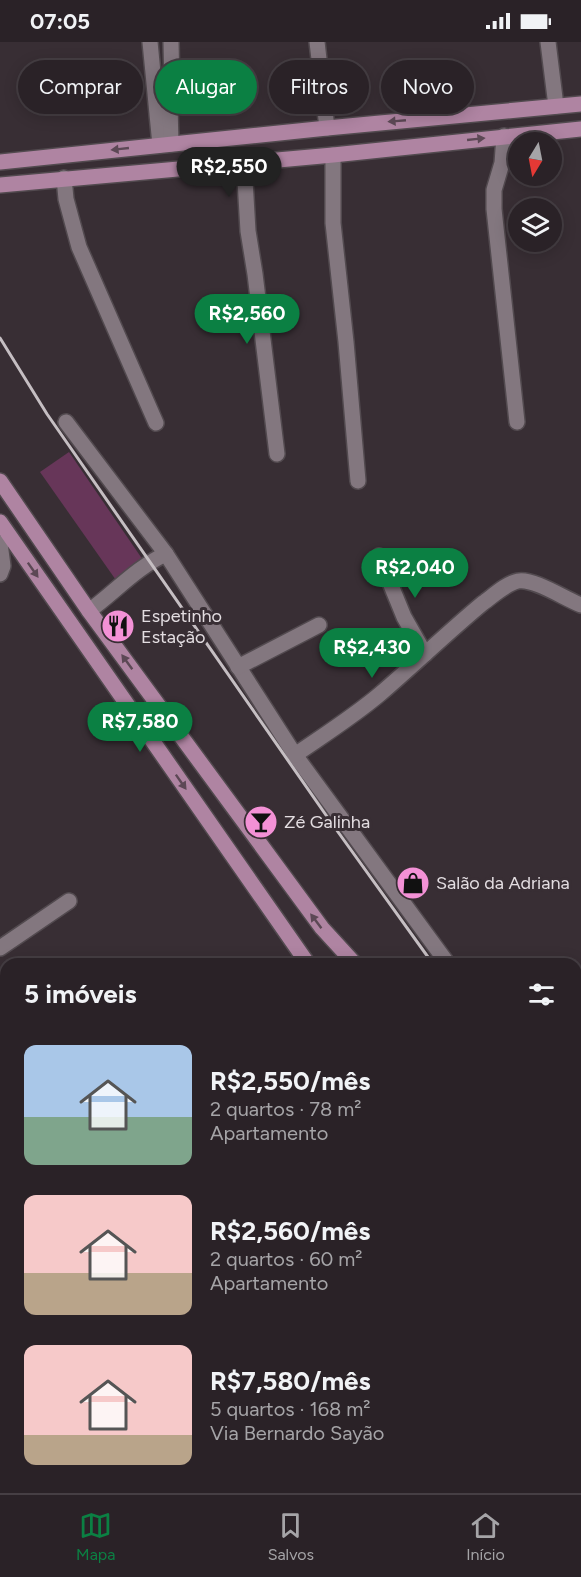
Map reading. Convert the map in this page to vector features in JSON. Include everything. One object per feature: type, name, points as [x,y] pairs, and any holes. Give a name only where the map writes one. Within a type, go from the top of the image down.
[{"type":"main road","points":[[0,162],[581,104]]},
{"type":"main road","points":[[0,185],[333,155],[581,129]]},
{"type":"main road","points":[[0,482],[89,611],[322,928],[350,958]]},
{"type":"main road","points":[[0,522],[304,958]]},
{"type":"street","points":[[150,42],[155,85]]},
{"type":"street","points":[[171,42],[171,60]]},
{"type":"street","points":[[317,42],[327,128]]},
{"type":"street","points":[[548,42],[556,106]]},
{"type":"street","points":[[160,114],[166,144]]},
{"type":"street","points":[[166,144],[169,114]]},
{"type":"street","points":[[504,136],[502,163],[494,190],[494,209],[517,422]]},
{"type":"street","points":[[333,155],[333,223],[358,481]]},
{"type":"street","points":[[244,163],[248,231],[278,454]]},
{"type":"street","points":[[64,178],[66,199],[80,248],[156,423]]},
{"type":"street","points":[[66,422],[166,554],[295,754],[444,958]]},
{"type":"street","points":[[0,543],[3,566],[0,574]]},
{"type":"street","points":[[89,611],[150,562],[166,554]]},
{"type":"street","points":[[379,556],[404,617],[424,654]]},
{"type":"street","points":[[295,754],[358,712],[462,620],[507,586],[517,581],[532,582],[581,605]]},
{"type":"street","points":[[238,667],[319,625]]},
{"type":"street","points":[[0,948],[69,901]]},
{"type":"shaded area","points":[[69,452],[145,563],[118,583],[40,472]]},
{"type":"railway","points":[[0,338],[47,414],[328,818],[429,958]]},
{"type":"place","name":"Espetinho Estação","points":[[118,626]]},
{"type":"place","name":"Zé Galinha","points":[[261,822]]},
{"type":"place","name":"Salão da Adriana","points":[[413,883]]}]
